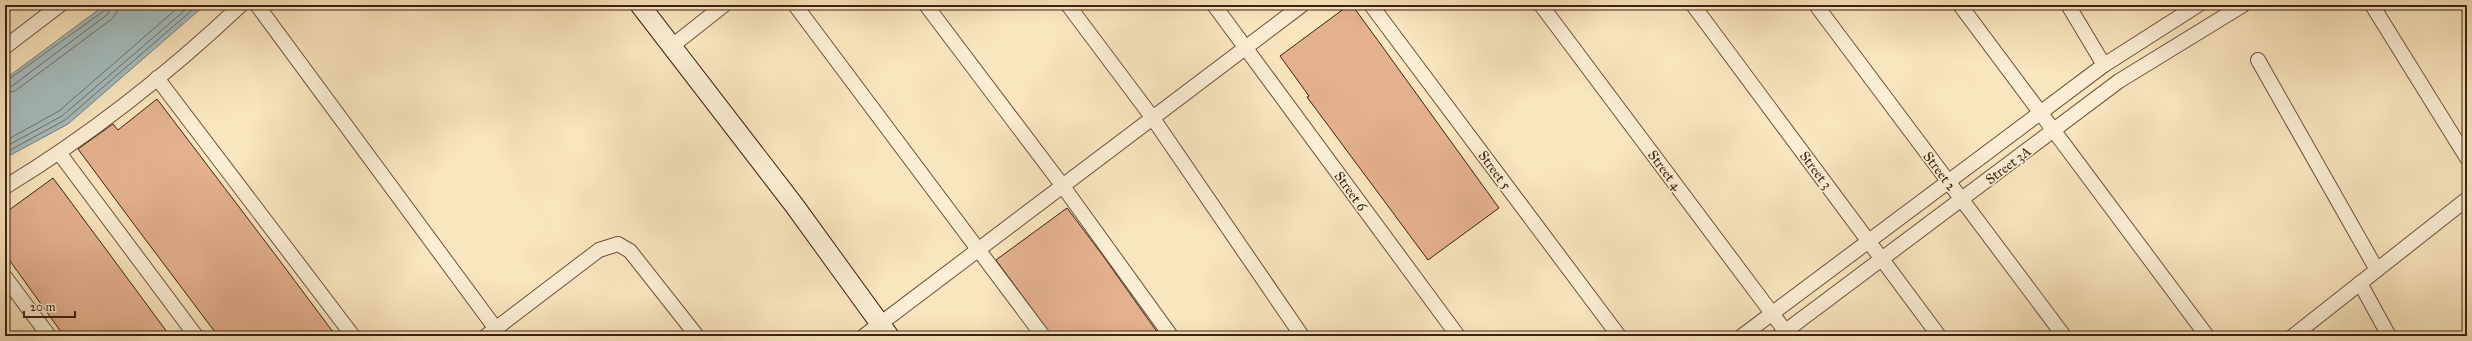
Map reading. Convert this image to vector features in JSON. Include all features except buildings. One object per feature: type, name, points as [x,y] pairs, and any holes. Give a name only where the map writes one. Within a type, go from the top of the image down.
[{"type":"street","points":[[5,47],[60,5]]},
{"type":"street","points":[[5,187],[60,154],[158,78],[241,5]]},
{"type":"street","points":[[257,5],[491,333],[599,250],[618,244],[630,251],[697,336]]},
{"type":"street","points":[[640,5],[794,205],[884,330]]},
{"type":"street","points":[[672,46],[724,5]]},
{"type":"street","points":[[795,5],[979,248],[1043,336]]},
{"type":"street","points":[[926,5],[1062,185],[1171,336]]},
{"type":"street","points":[[1068,5],[1152,117],[1301,335]]},
{"type":"street","name":"Street 6","points":[[1214,5],[1246,46],[1458,336]]},
{"type":"street","points":[[864,336],[884,330],[979,248],[1302,5]]},
{"type":"street","name":"Street 5","points":[[1371,5],[1619,336]]},
{"type":"street","name":"Street 4","points":[[1541,5],[1772,314],[1785,334]]},
{"type":"street","name":"Street 3","points":[[1693,5],[1939,336]]},
{"type":"street","name":"Street 2","points":[[1816,5],[2064,336]]},
{"type":"street","points":[[1960,5],[2207,336]]},
{"type":"street","points":[[2068,5],[2104,65]]},
{"type":"street","points":[[2199,5],[2214,24]]},
{"type":"street","name":"Street 3A","points":[[1742,336],[2104,65],[2199,5]]},
{"type":"street","name":"Street 3A","points":[[1785,334],[2119,81],[2243,5]]},
{"type":"street","points":[[2372,5],[2467,158]]},
{"type":"street","points":[[2132,46],[2144,66]]},
{"type":"street","points":[[2258,60],[2377,270]]},
{"type":"street","points":[[158,78],[352,336]]},
{"type":"street","points":[[60,154],[196,336]]},
{"type":"street","points":[[2293,336],[2467,199]]},
{"type":"street","points":[[5,277],[49,336]]},
{"type":"street","points":[[2360,283],[2389,336]]},
{"type":"water","points":[[105,5],[205,5],[68,124],[5,158],[5,79]]}]
